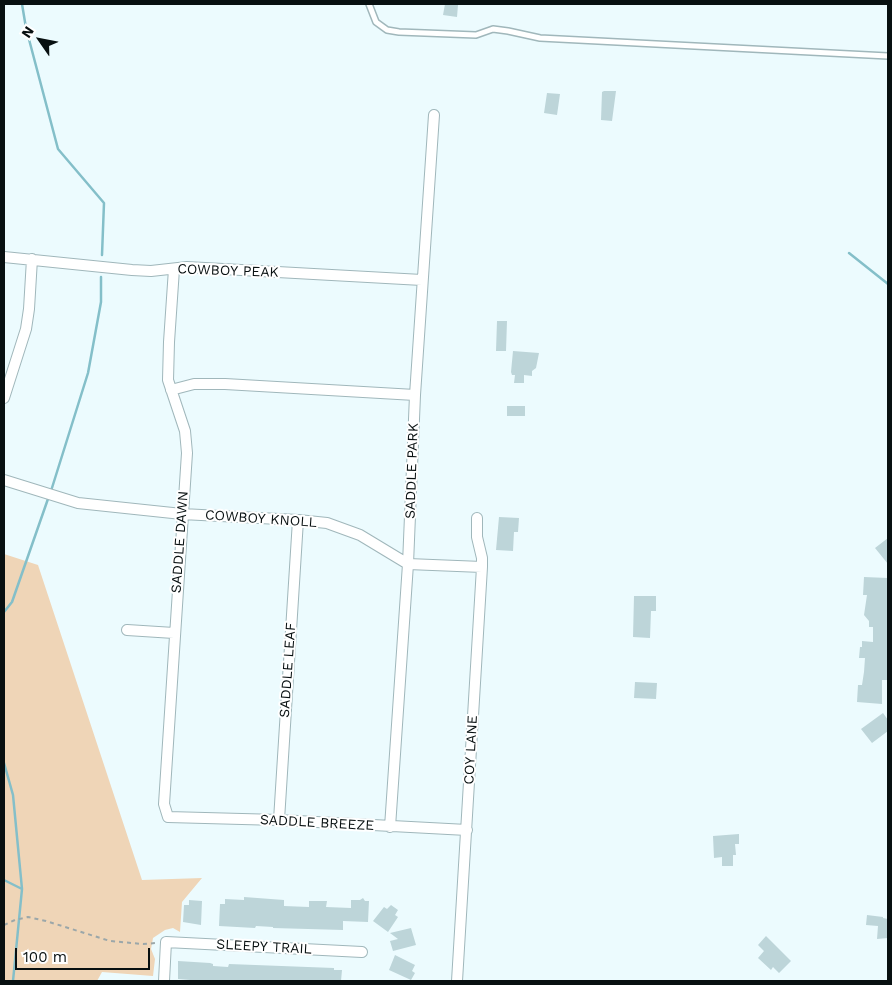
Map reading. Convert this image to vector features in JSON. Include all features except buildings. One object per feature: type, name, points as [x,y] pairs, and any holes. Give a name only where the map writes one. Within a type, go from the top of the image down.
[{"type":"street","name":"SADDLE PARK","points":[[390,827],[408,564],[422,280],[434,115]]},
{"type":"street","name":"COWBOY PEAK","points":[[4,258],[32,259],[132,270],[186,267],[422,280]]},
{"type":"street","points":[[4,398],[26,329],[32,259]]},
{"type":"street","name":"SADDLE DAWN","points":[[168,817],[164,804],[187,441],[171,390],[168,370],[174,269]]},
{"type":"street","points":[[171,390],[194,384],[225,384],[415,395]]},
{"type":"street","name":"COWBOY KNOLL","points":[[4,480],[78,503],[182,514],[298,520],[327,524],[360,535],[408,564],[482,567]]},
{"type":"street","name":"COY LANE","points":[[457,981],[482,567],[477,536],[477,518]]},
{"type":"street","name":"SADDLE LEAF","points":[[278,820],[298,520]]},
{"type":"street","points":[[127,630],[174,633]]},
{"type":"street","name":"SADDLE BREEZE","points":[[168,817],[278,820],[467,830]]},
{"type":"street","points":[[164,981],[166,942]]},
{"type":"street","name":"SLEEPY TRAIL","points":[[166,942],[362,952]]},
{"type":"lane","points":[[368,4],[376,22],[387,30],[398,32],[476,35],[493,30],[508,31],[540,38],[888,56]]},
{"type":"path","points":[[4,925],[28,917],[110,941],[143,944],[166,942]]},
{"type":"shaded area","points":[[4,554],[38,565],[142,880],[202,878],[182,902],[180,932],[173,928],[165,930],[153,938],[151,949],[155,959],[153,976],[102,972],[97,981],[4,981]]},
{"type":"waterway","points":[[22,4],[26,28],[58,149],[104,203],[102,255]]},
{"type":"waterway","points":[[849,253],[888,284]]},
{"type":"waterway","points":[[51,491],[88,373],[101,302],[101,277]]},
{"type":"waterway","points":[[4,612],[12,602],[49,496]]},
{"type":"waterway","points":[[4,763],[13,795],[22,889],[13,981]]},
{"type":"waterway","points":[[4,880],[22,889]]}]
